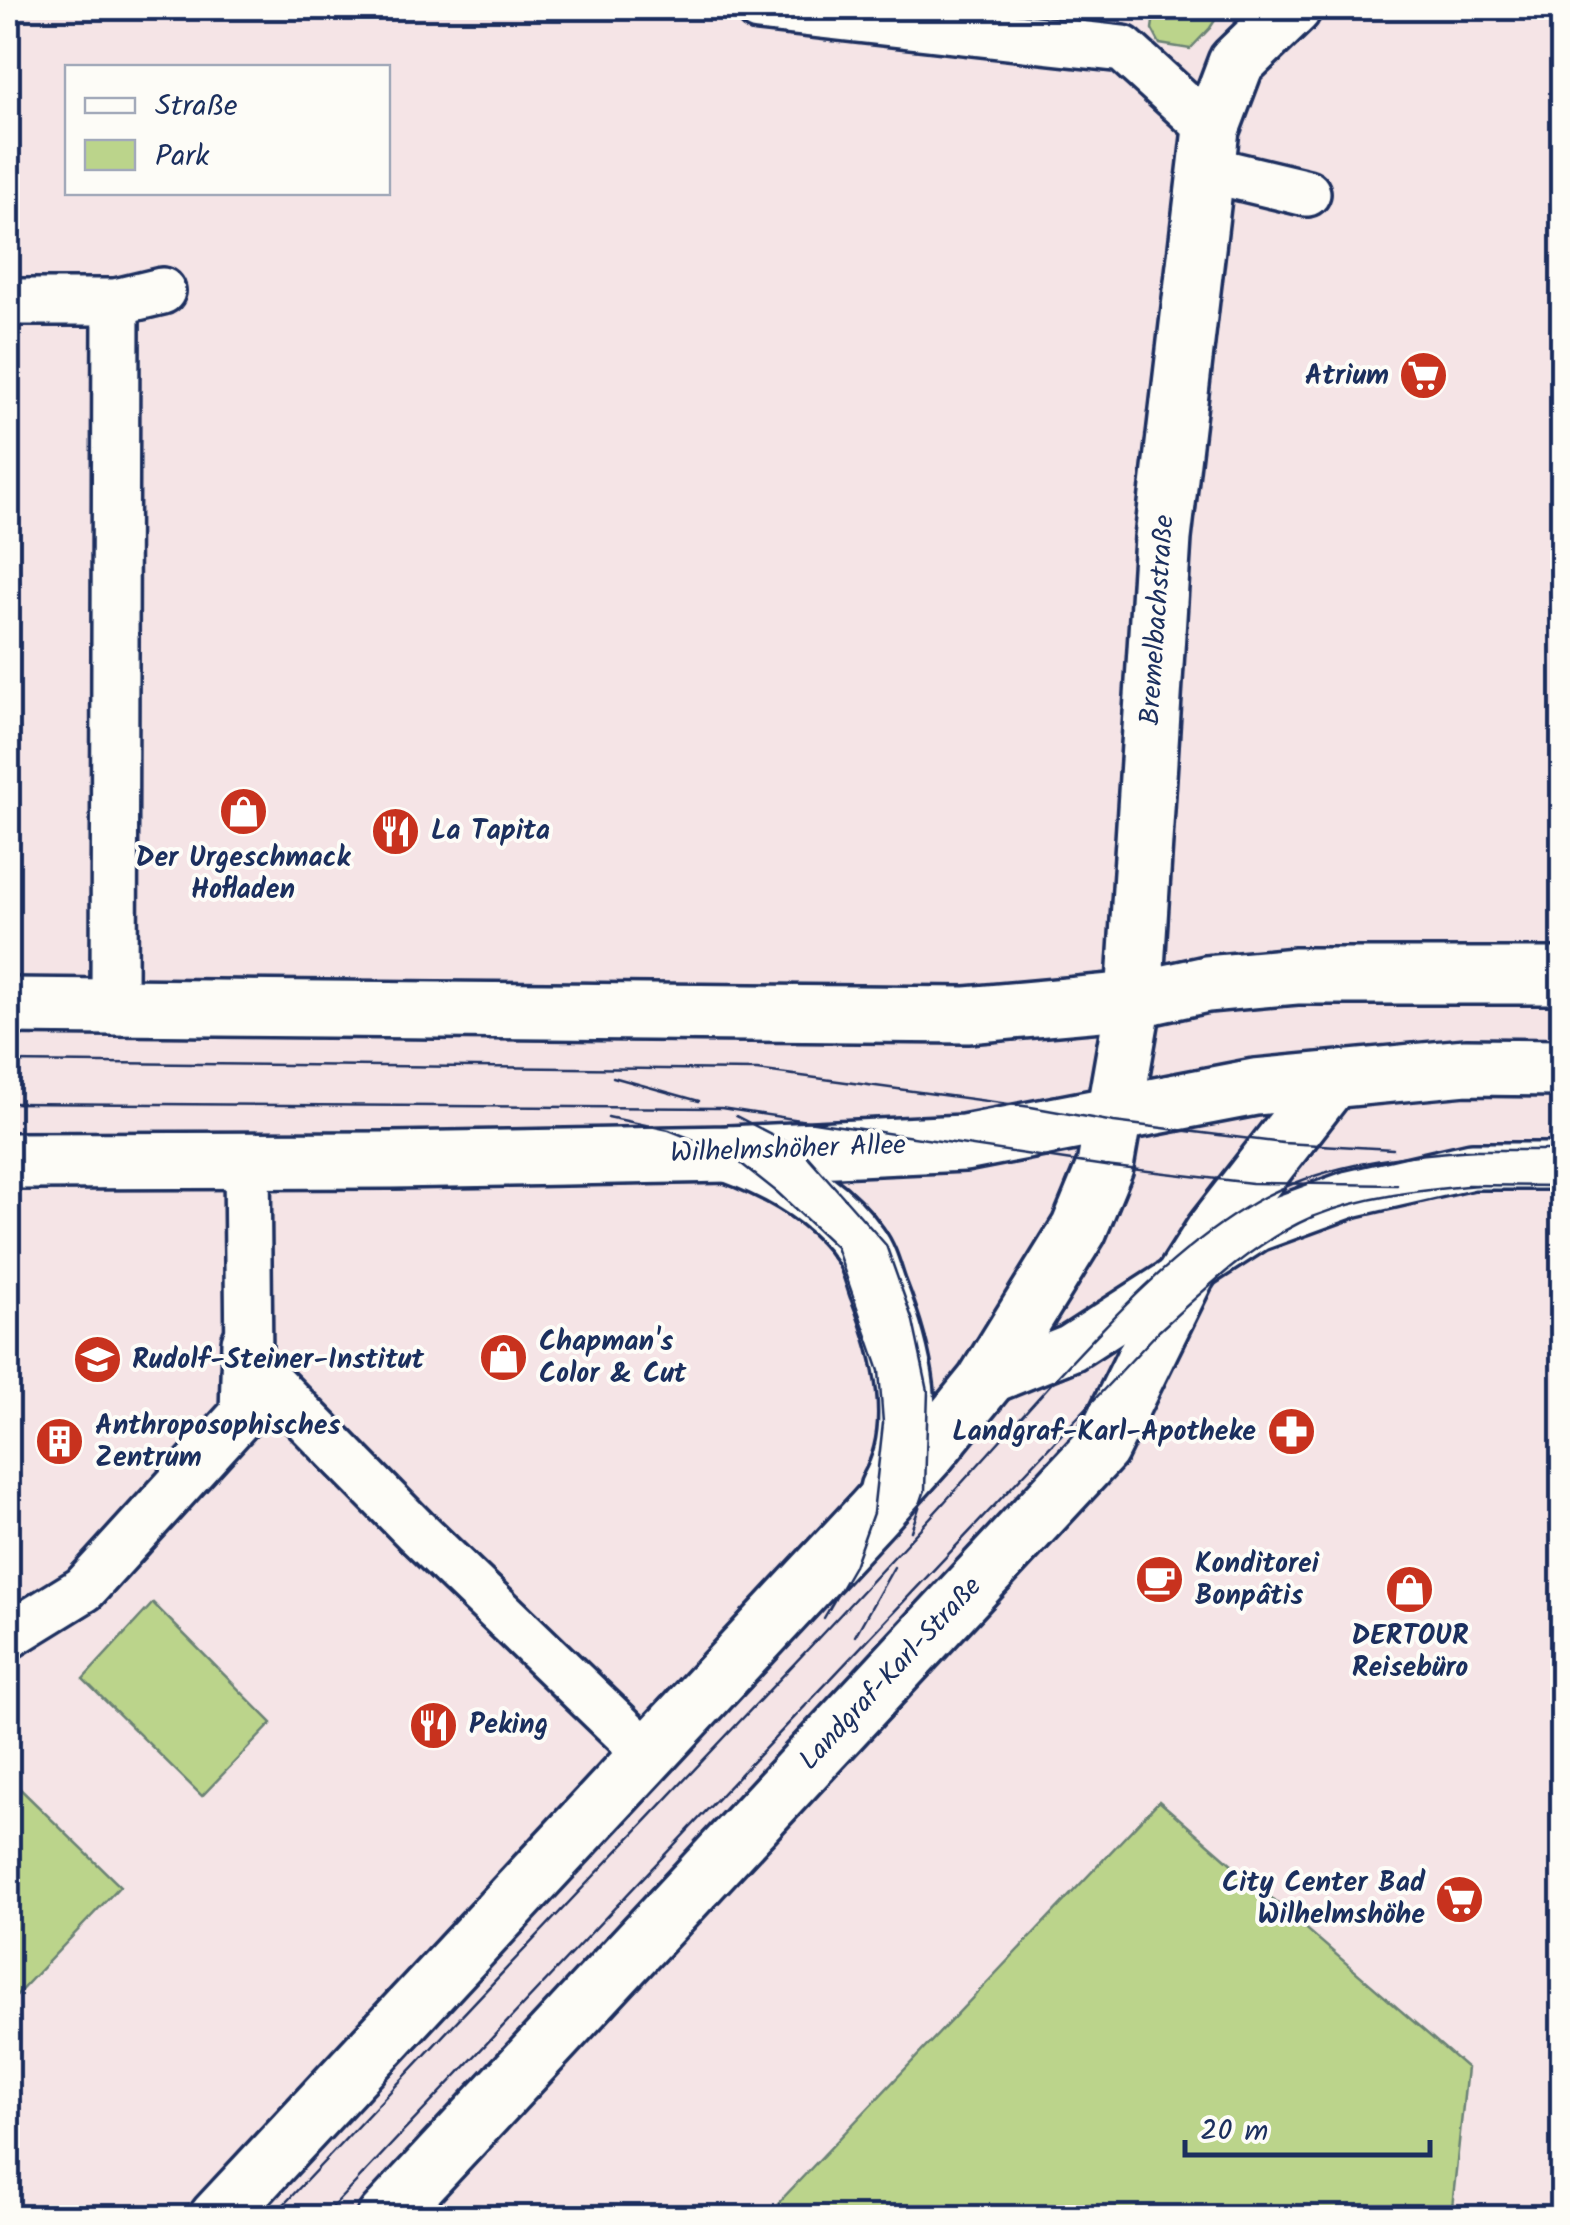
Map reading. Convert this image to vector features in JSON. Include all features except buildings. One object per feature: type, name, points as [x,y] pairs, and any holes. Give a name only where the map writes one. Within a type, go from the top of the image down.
[{"type":"main road","name":"Bremelbachstraße","points":[[1116,1112],[1134,1000],[1163,538],[1210,149],[1236,63],[1294,8]]},
{"type":"main road","points":[[8,1006],[967,1015],[1134,1000],[1207,984],[1296,976],[1562,976]]},
{"type":"main road","name":"Wilhelmshöher Allee","points":[[8,1161],[729,1154],[964,1143],[1254,1088],[1466,1067],[1562,1068]]},
{"type":"main road","name":"Landgraf-Karl-Straße","points":[[385,2218],[1102,1448],[1186,1275],[1214,1230],[1330,1082]]},
{"type":"main road","points":[[217,2218],[873,1513],[984,1383],[1079,1229],[1105,1166],[1116,1112]]},
{"type":"main road","points":[[729,1154],[767,1168],[799,1187],[841,1222],[862,1247],[904,1362],[907,1425],[895,1476],[873,1513]]},
{"type":"lane","points":[[758,8],[1123,49],[1210,149],[1307,193]]},
{"type":"lane","points":[[8,302],[116,302],[162,291]]},
{"type":"lane","points":[[114,1006],[116,302]]},
{"type":"lane","points":[[246,1160],[248,1361],[415,1530],[648,1754]]},
{"type":"lane","points":[[984,1383],[1072,1348],[1257,1228],[1350,1194],[1472,1166],[1562,1166]]},
{"type":"lane","points":[[8,1636],[84,1589],[243,1414],[248,1258]]},
{"type":"green space","points":[[1155,8],[1223,8],[1190,49],[1160,44],[1152,29]]},
{"type":"green space","points":[[153,1603],[272,1723],[202,1796],[83,1679]]},
{"type":"green space","points":[[8,1777],[120,1886],[8,2004]]},
{"type":"green space","points":[[1159,1801],[1467,2068],[1451,2217],[1251,2218],[1217,2212],[1215,2218],[765,2217]]},
{"type":"tram line","points":[[8,1062],[757,1070],[1283,1143],[1393,1149]]},
{"type":"tram line","points":[[613,1077],[699,1101]]},
{"type":"tram line","points":[[8,1103],[721,1108],[1105,1166],[1252,1183],[1397,1185]]},
{"type":"tram line","points":[[736,1116],[802,1150],[886,1245],[913,1321],[928,1391],[925,1490],[911,1531]]},
{"type":"tram line","points":[[608,1117],[669,1130],[729,1154],[836,1247],[879,1371],[883,1423],[873,1513],[854,1566],[824,1618]]},
{"type":"tram line","points":[[1463,1150],[1562,1150]]},
{"type":"tram line","points":[[271,2218],[827,1629],[1095,1337],[1166,1268],[1217,1226],[1271,1193],[1299,1182],[1386,1159],[1475,1150]]},
{"type":"tram line","points":[[1467,1185],[1562,1186]]},
{"type":"tram line","points":[[322,2218],[1159,1331],[1194,1299],[1270,1239],[1312,1217],[1373,1199],[1477,1185]]},
{"type":"tram line","points":[[855,1636],[894,1567]]},
{"type":"place","name":"Atrium","points":[[1424,376]]},
{"type":"place","name":"Der Urgeschmack Hofladen","points":[[243,811]]},
{"type":"place","name":"La Tapita","points":[[396,831]]},
{"type":"place","name":"Chapman's Color & Cut","points":[[504,1358]]},
{"type":"place","name":"Rudolf-Steiner-Institut","points":[[97,1360]]},
{"type":"place","name":"Landgraf-Karl-Apotheke","points":[[1291,1432]]},
{"type":"place","name":"Anthroposophisches Zentrum","points":[[60,1442]]},
{"type":"place","name":"Konditorei Bonpâtis","points":[[1160,1580]]},
{"type":"place","name":"DERTOUR Reisebüro","points":[[1410,1589]]},
{"type":"place","name":"Peking","points":[[434,1725]]},
{"type":"place","name":"City Center Bad Wilhelmshöhe","points":[[1460,1899]]}]
